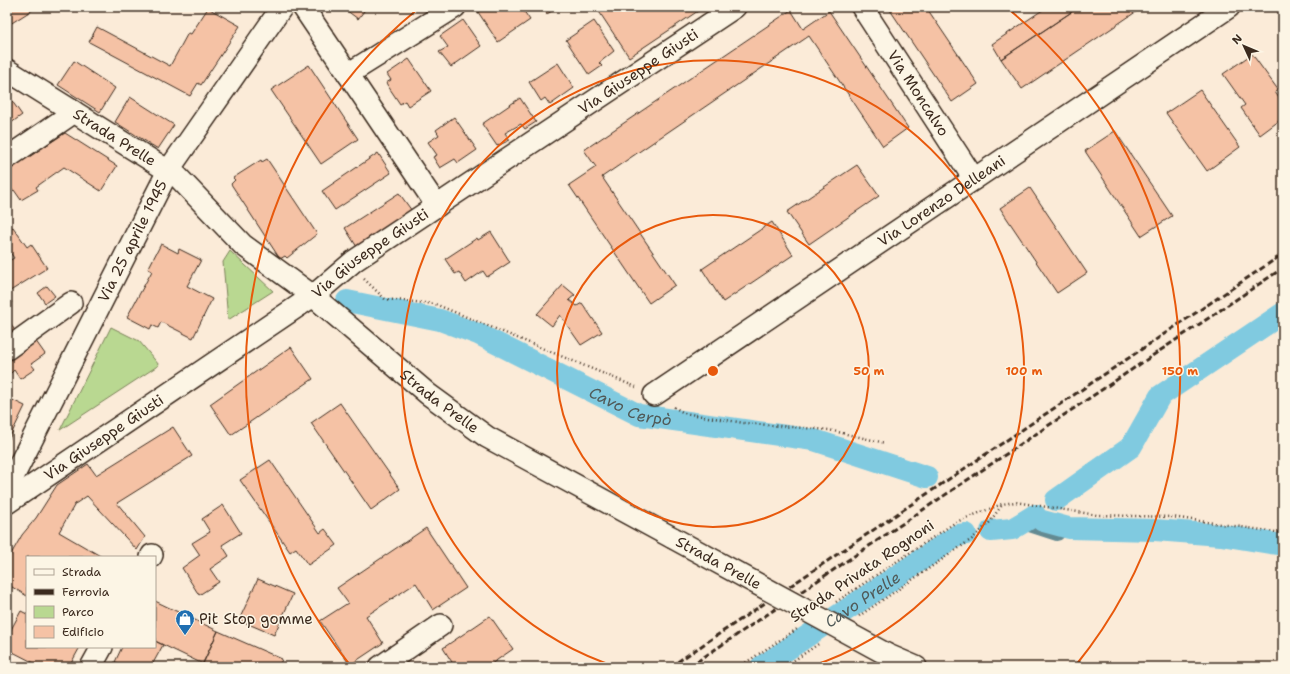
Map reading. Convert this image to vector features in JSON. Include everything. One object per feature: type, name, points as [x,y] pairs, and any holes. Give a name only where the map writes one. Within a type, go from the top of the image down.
[{"type":"street","name":"Via 25 aprile 1945","points":[[7,489],[168,171],[282,7]]},
{"type":"street","points":[[303,7],[437,206]]},
{"type":"street","points":[[348,74],[455,7]]},
{"type":"street","name":"Via Giuseppe Giusti","points":[[7,503],[313,296],[354,261],[736,7]]},
{"type":"street","name":"Via Moncalvo","points":[[862,7],[974,179]]},
{"type":"street","name":"Via Lorenzo Delleani","points":[[654,395],[1229,7]]},
{"type":"street","name":"Strada Prelle","points":[[7,70],[178,177],[243,245],[313,296],[428,394],[487,437],[888,655],[916,667]]},
{"type":"street","points":[[7,158],[67,117],[73,111]]},
{"type":"street","points":[[7,349],[71,303]]},
{"type":"street","points":[[380,667],[441,625]]},
{"type":"street","points":[[91,667],[101,648]]},
{"type":"path","points":[[354,261],[367,283],[385,299],[435,304],[654,395],[684,413],[744,423],[829,430],[885,443]]},
{"type":"path","name":"Strada Privata Rognoni","points":[[831,605],[956,522],[1002,504],[1015,502],[1097,515],[1172,517],[1283,533]]},
{"type":"path","points":[[855,619],[972,539],[989,523],[1002,504]]},
{"type":"path","name":"Strada Privata Rognoni","points":[[740,667],[798,627]]},
{"type":"path","points":[[784,667],[823,641]]},
{"type":"green space","points":[[230,251],[273,291],[228,320],[223,262]]},
{"type":"green space","points":[[111,327],[139,341],[159,365],[60,430]]},
{"type":"building","points":[[7,7],[37,7],[7,26]]},
{"type":"building","points":[[342,7],[367,7],[358,19]]},
{"type":"building","points":[[484,7],[521,7],[530,20],[498,42],[478,12]]},
{"type":"building","points":[[542,7],[558,7],[547,14]]},
{"type":"building","points":[[596,7],[704,7],[629,57]]},
{"type":"building","points":[[888,7],[926,7],[978,84],[952,102]]},
{"type":"building","points":[[1047,7],[1079,7],[1001,59],[992,44]]},
{"type":"building","points":[[1079,7],[1143,7],[1022,89],[1001,59]]},
{"type":"building","points":[[208,8],[240,26],[201,85],[198,83],[190,96],[89,42],[97,27],[170,66],[188,33],[191,34]]},
{"type":"building","points":[[791,10],[803,29],[829,11],[908,128],[883,146],[809,36],[602,177],[675,285],[649,303],[569,185],[596,167],[584,150]]},
{"type":"building","points":[[463,20],[481,46],[451,67],[439,52],[448,47],[440,36]]},
{"type":"building","points":[[594,21],[614,51],[599,63],[602,66],[589,75],[566,40]]},
{"type":"building","points":[[1252,54],[1279,91],[1275,92],[1283,104],[1283,118],[1260,135],[1241,108],[1245,105],[1223,74]]},
{"type":"building","points":[[409,59],[431,91],[408,106],[405,101],[400,104],[386,83],[391,80],[387,74]]},
{"type":"building","points":[[74,61],[115,88],[100,112],[58,85]]},
{"type":"building","points":[[558,63],[574,88],[550,105],[545,98],[541,101],[529,82]]},
{"type":"building","points":[[309,65],[358,139],[321,164],[271,90]]},
{"type":"building","points":[[1200,90],[1240,147],[1207,171],[1166,113]]},
{"type":"building","points":[[9,97],[22,115],[7,126],[7,99]]},
{"type":"building","points":[[130,97],[174,125],[158,149],[115,122]]},
{"type":"building","points":[[520,98],[536,122],[525,129],[521,124],[505,133],[510,140],[497,146],[482,124]]},
{"type":"building","points":[[454,117],[477,150],[458,163],[455,159],[440,168],[433,157],[437,155],[428,142],[439,135],[436,130]]},
{"type":"building","points":[[1115,131],[1172,216],[1141,236],[1085,151]]},
{"type":"building","points":[[65,133],[117,166],[101,191],[64,167],[36,187],[38,190],[21,200],[14,190],[7,195],[7,171]]},
{"type":"building","points":[[378,153],[391,173],[335,210],[322,191]]},
{"type":"building","points":[[267,159],[317,234],[287,258],[285,256],[280,259],[231,184],[235,180],[233,178],[261,160],[262,162]]},
{"type":"building","points":[[857,165],[879,196],[809,244],[787,212]]},
{"type":"building","points":[[1030,188],[1087,273],[1057,293],[1000,208]]},
{"type":"building","points":[[399,193],[412,211],[357,247],[345,228]]},
{"type":"building","points":[[772,222],[793,255],[723,302],[702,269]]},
{"type":"building","points":[[13,227],[27,247],[31,244],[47,268],[7,293],[7,262],[14,258],[7,248],[7,231]]},
{"type":"building","points":[[491,232],[510,262],[487,277],[483,271],[466,283],[459,272],[455,274],[445,259],[477,238],[478,240]]},
{"type":"building","points":[[161,244],[178,253],[179,249],[201,260],[187,286],[212,299],[193,338],[161,322],[158,328],[152,325],[150,329],[127,317],[152,271],[148,269]]},
{"type":"building","points":[[563,285],[575,295],[569,300],[577,306],[582,303],[602,332],[581,345],[560,315],[552,326],[537,314]]},
{"type":"building","points":[[47,286],[55,296],[45,303],[38,293]]},
{"type":"building","points":[[7,296],[12,303],[7,307]]},
{"type":"building","points":[[11,324],[15,331],[7,337],[7,327]]},
{"type":"building","points":[[33,337],[45,354],[31,364],[35,369],[20,379],[14,370],[7,377],[7,355]]},
{"type":"building","points":[[291,347],[313,379],[231,435],[210,404]]},
{"type":"building","points":[[8,398],[25,406],[7,443],[7,399]]},
{"type":"building","points":[[340,403],[400,489],[371,510],[311,423]]},
{"type":"building","points":[[173,427],[192,456],[117,503],[145,537],[137,550],[87,496],[75,504],[59,532],[100,556],[26,556],[26,595],[7,584],[7,561],[22,535],[36,518],[57,485],[88,464],[96,475]]},
{"type":"building","points":[[270,460],[320,533],[325,529],[337,545],[308,565],[296,548],[290,552],[240,480]]},
{"type":"building","points":[[223,505],[241,533],[222,545],[229,556],[210,569],[219,582],[199,595],[182,568],[200,555],[192,543],[210,532],[202,519]]},
{"type":"building","points":[[426,528],[466,588],[433,610],[416,583],[366,616],[383,643],[350,665],[320,621],[348,603],[337,588]]},
{"type":"building","points":[[258,579],[293,594],[274,635],[239,620]]},
{"type":"building","name":"Pit Stop gomme","points":[[156,601],[218,631],[203,664],[156,641]]},
{"type":"building","points":[[21,611],[26,614],[26,648],[79,648],[69,667],[42,667],[7,649],[7,637]]},
{"type":"building","points":[[490,616],[513,649],[487,667],[455,667],[443,648]]},
{"type":"building","points":[[218,631],[282,659],[279,667],[201,667]]},
{"type":"building","points":[[156,642],[163,645],[151,667],[126,667],[115,662],[122,648],[156,648]]},
{"type":"building","points":[[422,661],[426,667],[413,667]]},
{"type":"building","points":[[115,662],[126,667],[112,667]]},
{"type":"waterway","name":"Cavo Cerpò","points":[[347,301],[440,320],[478,334],[639,415],[814,440],[927,477]]},
{"type":"waterway","name":"Cavo Prelle","points":[[1056,500],[1131,447],[1160,396],[1283,313]]},
{"type":"waterway","name":"Cavo Prelle","points":[[991,531],[1012,529],[1035,515]]},
{"type":"waterway","points":[[1043,521],[1069,528],[1155,530],[1221,535],[1283,545]]},
{"type":"waterway","points":[[1019,526],[1056,538],[1060,537],[1069,528]]},
{"type":"waterway","name":"Cavo Prelle","points":[[761,667],[958,535],[966,534]]},
{"type":"railway","points":[[670,667],[1283,254]]},
{"type":"railway","points":[[689,667],[1283,268]]},
{"type":"place","name":"Pit Stop gomme","points":[[185,636]]}]
